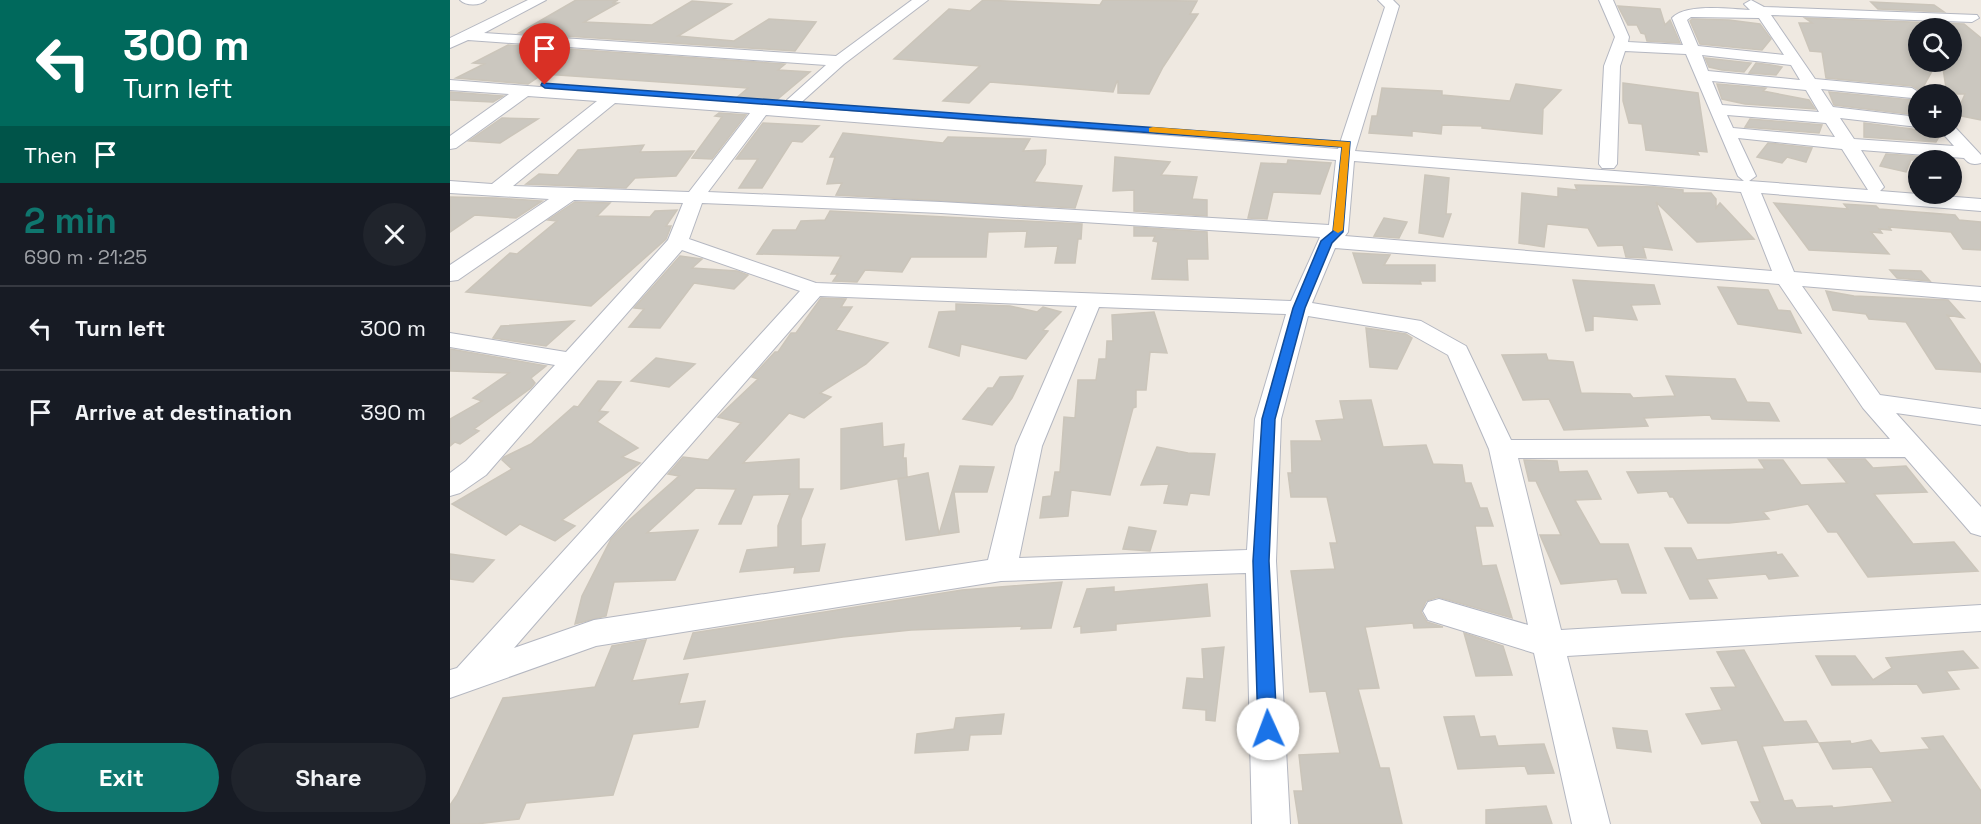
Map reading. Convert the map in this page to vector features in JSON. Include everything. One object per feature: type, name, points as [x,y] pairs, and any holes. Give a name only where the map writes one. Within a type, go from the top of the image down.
[{"type":"street","points":[[467,0],[479,0]]},
{"type":"street","points":[[450,44],[539,0]]},
{"type":"street","points":[[793,103],[839,61],[921,0]]},
{"type":"street","points":[[1271,824],[1261,561],[1268,419],[1299,308],[1332,236],[1346,149],[1392,6],[1386,0]]},
{"type":"street","points":[[1606,0],[1622,37],[1612,66],[1608,164]]},
{"type":"street","points":[[1746,0],[1763,12],[1875,186]]},
{"type":"street","points":[[1949,0],[1976,22]]},
{"type":"street","points":[[1976,22],[1763,12],[1706,12],[1679,18],[1748,181],[1786,279],[1872,402],[1981,526]]},
{"type":"street","points":[[466,36],[839,61]]},
{"type":"street","points":[[1620,46],[1692,50],[1796,61]]},
{"type":"street","points":[[1899,73],[1908,86]]},
{"type":"street","points":[[1702,75],[1908,95]]},
{"type":"street","points":[[450,78],[793,103],[1748,181],[1908,189]]},
{"type":"street","points":[[450,85],[761,110],[1608,164],[1981,205]]},
{"type":"street","points":[[450,144],[525,91]]},
{"type":"street","points":[[495,191],[611,98]]},
{"type":"street","points":[[1716,109],[1829,114],[1908,121]]},
{"type":"street","points":[[450,486],[476,468],[570,360],[678,242],[694,197],[761,110]]},
{"type":"street","points":[[1726,132],[1975,155]]},
{"type":"street","points":[[1957,138],[1975,155]]},
{"type":"street","points":[[450,187],[568,195],[694,197],[986,209],[1332,236],[1786,279],[1981,294]]},
{"type":"street","points":[[1962,193],[1981,195]]},
{"type":"street","points":[[451,273],[568,195]]},
{"type":"street","points":[[678,242],[814,289],[1299,308],[1413,326],[1458,351],[1502,449],[1546,644],[1591,824]]},
{"type":"street","points":[[458,682],[814,289]]},
{"type":"street","points":[[1001,570],[1029,446],[1090,301]]},
{"type":"street","points":[[450,340],[570,360]]},
{"type":"street","points":[[1872,402],[1981,417]]},
{"type":"street","points":[[1502,449],[1913,448]]},
{"type":"street","points":[[458,682],[594,633],[1001,570],[1261,561]]},
{"type":"street","points":[[1439,611],[1546,644],[1981,618]]},
{"type":"building","points":[[576,0],[618,0],[612,3],[618,3],[584,22],[652,25],[692,1],[731,4],[678,36],[734,41],[769,19],[816,22],[795,51],[519,33]]},
{"type":"building","points":[[983,0],[1100,5],[1103,0],[1197,1],[1190,14],[1198,14],[1163,67],[1149,94],[1118,93],[1118,81],[1113,92],[990,82],[969,103],[943,101],[980,66],[894,59],[949,9],[970,11]]},
{"type":"building","points":[[1871,2],[1934,5],[1944,12],[1878,9]]},
{"type":"building","points":[[1618,6],[1660,9],[1665,25],[1670,20],[1680,43],[1647,41],[1645,34],[1641,33],[1637,25],[1628,25]]},
{"type":"building","points":[[1805,18],[1908,22],[1908,72],[1931,72],[1925,84],[1908,86],[1826,78],[1822,52],[1810,51],[1799,23],[1812,23]]},
{"type":"building","points":[[1692,19],[1760,24],[1771,39],[1762,50],[1700,44],[1690,21]]},
{"type":"building","points":[[1962,24],[1964,24],[1981,38],[1981,120],[1962,116],[1962,101],[1965,94],[1962,94],[1962,84],[1945,84],[1944,72],[1962,72]]},
{"type":"building","points":[[508,45],[785,64],[778,70],[810,72],[773,103],[734,100],[748,88],[543,74],[528,84],[456,78],[484,64],[473,63]]},
{"type":"building","points":[[1705,58],[1751,63],[1744,72],[1722,70],[1709,67]]},
{"type":"building","points":[[1756,63],[1782,67],[1776,75],[1749,73]]},
{"type":"building","points":[[1623,83],[1698,93],[1707,152],[1697,151],[1699,155],[1646,150],[1642,124],[1629,123],[1623,101]]},
{"type":"building","points":[[1516,84],[1561,90],[1543,109],[1542,134],[1482,128],[1482,126],[1442,125],[1441,134],[1412,131],[1412,136],[1369,133],[1372,116],[1377,116],[1382,88],[1442,91],[1442,95],[1510,101]]},
{"type":"building","points":[[1717,84],[1766,88],[1763,91],[1809,100],[1815,109],[1745,104],[1722,99]]},
{"type":"building","points":[[450,92],[503,96],[493,102],[450,100]]},
{"type":"building","points":[[1829,92],[1908,100],[1908,114],[1834,105]]},
{"type":"building","points":[[719,113],[746,115],[712,159],[692,158],[722,117],[715,116]]},
{"type":"building","points":[[502,118],[538,119],[500,143],[469,141]]},
{"type":"building","points":[[1750,119],[1822,125],[1819,133],[1745,127]]},
{"type":"building","points":[[763,123],[819,126],[802,142],[792,141],[762,188],[739,188],[758,159],[736,159]]},
{"type":"building","points":[[1864,123],[1908,128],[1908,138],[1938,138],[1936,142],[1864,137]]},
{"type":"building","points":[[843,133],[943,143],[948,137],[1030,139],[1023,151],[1046,150],[1045,164],[1034,182],[1082,186],[1075,208],[836,195],[842,183],[827,184],[835,157],[830,157]]},
{"type":"building","points":[[1768,143],[1812,148],[1806,162],[1787,157],[1782,163],[1757,157]]},
{"type":"building","points":[[644,145],[640,152],[694,151],[676,176],[635,178],[626,188],[526,184],[539,174],[558,175],[578,150]]},
{"type":"building","points":[[1886,154],[1908,156],[1906,172],[1880,166]]},
{"type":"building","points":[[1115,157],[1170,162],[1161,175],[1197,177],[1192,199],[1207,200],[1207,216],[1134,211],[1134,190],[1113,191]]},
{"type":"building","points":[[1288,160],[1331,163],[1320,194],[1273,192],[1267,219],[1248,218],[1261,163],[1287,164]]},
{"type":"building","points":[[1425,175],[1449,178],[1446,214],[1451,214],[1443,237],[1419,233]]},
{"type":"building","points":[[1575,185],[1655,187],[1683,190],[1683,193],[1711,193],[1716,199],[1716,208],[1720,203],[1754,239],[1697,242],[1656,202],[1672,250],[1643,247],[1646,258],[1626,257],[1623,245],[1598,246],[1588,228],[1547,224],[1544,247],[1519,243],[1522,193],[1558,197],[1558,188],[1577,190]]},
{"type":"building","points":[[450,197],[542,201],[516,218],[475,215],[450,232]]},
{"type":"building","points":[[575,202],[610,203],[597,216],[650,217],[655,211],[677,210],[666,226],[671,226],[666,239],[591,306],[466,292],[510,253],[517,254],[557,221],[548,220]]},
{"type":"building","points":[[1774,203],[1848,209],[1844,204],[1876,206],[1879,209],[1955,215],[1959,220],[1981,222],[1981,250],[1963,249],[1951,232],[1889,227],[1891,230],[1879,229],[1882,233],[1871,232],[1889,254],[1809,250]]},
{"type":"building","points":[[830,211],[1082,224],[1081,239],[1078,239],[1075,263],[1055,263],[1058,246],[1025,247],[1027,231],[988,232],[986,257],[911,257],[902,272],[865,270],[857,282],[833,281],[838,274],[831,274],[841,256],[757,254],[773,230],[796,230],[801,221],[825,220]]},
{"type":"building","points":[[1384,218],[1407,222],[1399,238],[1374,236]]},
{"type":"building","points":[[1134,227],[1207,232],[1208,259],[1187,259],[1188,280],[1152,279],[1158,242],[1153,241],[1155,236],[1134,236]]},
{"type":"building","points":[[1353,253],[1390,255],[1384,265],[1435,265],[1435,281],[1420,281],[1421,284],[1363,283]]},
{"type":"building","points":[[680,256],[702,259],[692,268],[737,271],[748,275],[734,289],[694,283],[660,328],[629,327],[644,309],[634,308]]},
{"type":"building","points":[[1890,270],[1921,271],[1930,281],[1897,278]]},
{"type":"building","points":[[1573,280],[1654,285],[1660,304],[1631,305],[1637,320],[1593,316],[1593,330],[1586,331]]},
{"type":"building","points":[[1718,287],[1768,290],[1778,310],[1790,311],[1801,333],[1738,324]]},
{"type":"building","points":[[1826,291],[1854,296],[1948,300],[1964,318],[1947,315],[1981,365],[1981,372],[1936,369],[1906,322],[1869,319],[1866,314],[1833,310]]},
{"type":"building","points":[[821,298],[846,299],[841,307],[852,307],[836,330],[888,343],[866,364],[820,393],[831,397],[804,418],[789,413],[743,463],[799,459],[799,489],[813,489],[801,519],[801,546],[825,544],[819,571],[794,573],[795,567],[740,572],[747,550],[778,547],[778,526],[790,494],[753,495],[741,524],[719,524],[736,489],[696,488],[647,533],[698,530],[675,580],[614,582],[606,616],[575,624],[582,596],[611,539],[679,476],[668,474],[683,457],[708,460],[741,423],[718,417],[758,379],[752,377],[775,352],[778,352],[791,333],[796,333]]},
{"type":"building","points":[[956,304],[1010,306],[1037,312],[1043,307],[1061,312],[1043,330],[1048,331],[1026,359],[961,344],[959,356],[929,347],[939,312],[956,311]]},
{"type":"building","points":[[1154,312],[1167,353],[1150,352],[1146,390],[1136,390],[1136,407],[1133,408],[1110,495],[1071,490],[1068,516],[1040,518],[1043,497],[1051,496],[1055,472],[1060,472],[1064,417],[1075,418],[1078,380],[1096,380],[1099,359],[1106,359],[1107,341],[1113,341],[1112,315]]},
{"type":"building","points":[[574,321],[546,346],[493,338],[501,326]]},
{"type":"building","points":[[1366,328],[1406,334],[1412,338],[1397,369],[1370,367]]},
{"type":"building","points":[[450,349],[546,366],[531,378],[535,383],[531,388],[474,429],[479,431],[460,444],[455,442],[450,446],[450,419],[482,401],[473,398],[509,373],[450,371]]},
{"type":"building","points":[[1546,354],[1548,360],[1573,362],[1581,393],[1630,394],[1633,398],[1675,396],[1666,376],[1735,379],[1747,402],[1769,403],[1779,421],[1712,419],[1710,415],[1644,418],[1648,426],[1564,430],[1549,399],[1523,400],[1502,355]]},
{"type":"building","points":[[656,358],[695,364],[669,387],[631,381]]},
{"type":"building","points":[[1023,376],[1012,398],[992,425],[963,419],[988,388],[993,388],[1000,377]]},
{"type":"building","points":[[598,381],[621,382],[599,411],[608,412],[597,422],[638,448],[622,457],[640,463],[562,520],[575,526],[555,541],[520,524],[506,535],[452,504],[512,469],[502,460],[504,457],[531,444],[574,406],[578,407]]},
{"type":"building","points":[[1371,400],[1383,447],[1426,445],[1433,464],[1462,465],[1465,483],[1471,483],[1480,508],[1487,508],[1493,526],[1475,526],[1482,566],[1496,565],[1512,618],[1438,597],[1426,601],[1421,612],[1427,622],[1443,627],[1414,628],[1413,623],[1365,627],[1379,688],[1358,689],[1380,768],[1389,768],[1402,824],[1299,824],[1294,791],[1303,791],[1299,755],[1340,753],[1326,691],[1310,692],[1291,571],[1335,569],[1330,543],[1337,543],[1327,497],[1291,497],[1288,473],[1292,473],[1291,441],[1322,441],[1316,421],[1344,419],[1340,401]]},
{"type":"building","points":[[882,423],[883,447],[904,444],[903,458],[906,458],[907,477],[841,489],[841,429]]},
{"type":"building","points":[[1157,447],[1188,453],[1215,454],[1209,495],[1190,493],[1187,505],[1164,503],[1169,484],[1141,485]]},
{"type":"building","points":[[1828,459],[1865,459],[1873,468],[1906,466],[1927,492],[1874,494],[1913,544],[1954,542],[1978,571],[1868,577],[1837,532],[1828,532],[1808,504],[1763,512],[1769,519],[1729,523],[1688,523],[1667,491],[1638,493],[1627,472],[1765,469],[1759,460],[1783,460],[1801,485],[1847,483]]},
{"type":"building","points":[[1524,460],[1557,461],[1559,472],[1587,471],[1601,499],[1575,500],[1600,544],[1628,544],[1646,593],[1622,593],[1617,579],[1561,584],[1540,535],[1561,535],[1536,481],[1529,481]]},
{"type":"building","points":[[960,466],[994,467],[987,492],[954,492],[959,532],[906,540],[898,479],[928,473],[939,534]]},
{"type":"building","points":[[1129,527],[1156,531],[1150,551],[1123,549]]},
{"type":"building","points":[[1665,548],[1691,548],[1697,560],[1776,552],[1777,555],[1782,554],[1798,576],[1769,579],[1766,574],[1707,579],[1717,598],[1690,599]]},
{"type":"building","points":[[450,554],[494,560],[473,582],[450,579]]},
{"type":"building","points":[[1062,582],[1051,628],[1021,629],[1022,626],[911,630],[684,659],[693,633],[962,590]]},
{"type":"building","points":[[1207,584],[1210,616],[1116,624],[1116,630],[1081,633],[1081,626],[1074,627],[1087,589],[1114,587],[1114,592]]},
{"type":"building","points":[[1464,633],[1503,646],[1512,675],[1476,676]]},
{"type":"building","points":[[646,640],[632,681],[688,674],[679,704],[705,701],[698,727],[633,734],[613,795],[526,803],[519,819],[476,824],[450,824],[450,805],[457,795],[503,698],[595,687],[612,646]]},
{"type":"building","points":[[1224,647],[1215,721],[1206,720],[1206,710],[1183,708],[1187,678],[1204,679],[1202,649]]},
{"type":"building","points":[[1744,650],[1784,722],[1806,721],[1818,742],[1762,746],[1784,801],[1792,800],[1796,808],[1832,806],[1833,808],[1893,802],[1872,767],[1833,769],[1819,743],[1850,741],[1851,744],[1871,740],[1880,753],[1930,749],[1922,738],[1943,736],[1981,791],[1981,824],[1762,824],[1751,802],[1760,802],[1737,740],[1702,744],[1686,714],[1722,710],[1711,688],[1736,687],[1717,652]]},
{"type":"building","points":[[1963,651],[1978,668],[1946,671],[1959,689],[1923,693],[1917,684],[1832,685],[1816,656],[1855,656],[1873,680],[1892,668],[1886,658]]},
{"type":"building","points":[[1004,714],[1001,734],[970,735],[968,750],[915,753],[917,734],[954,729],[956,718]]},
{"type":"building","points":[[1474,716],[1480,737],[1495,736],[1498,746],[1544,744],[1554,773],[1528,774],[1525,766],[1458,769],[1444,717]]},
{"type":"building","points":[[1613,728],[1647,731],[1651,752],[1617,748]]},
{"type":"building","points":[[1546,806],[1552,824],[1486,824],[1486,810]]},
{"type":"slow traffic","points":[[1153,130],[1347,144],[1338,230]]},
{"type":"route","points":[[545,85],[1347,144],[1338,232],[1327,241],[1299,308],[1268,419],[1261,561],[1268,729]]}]
